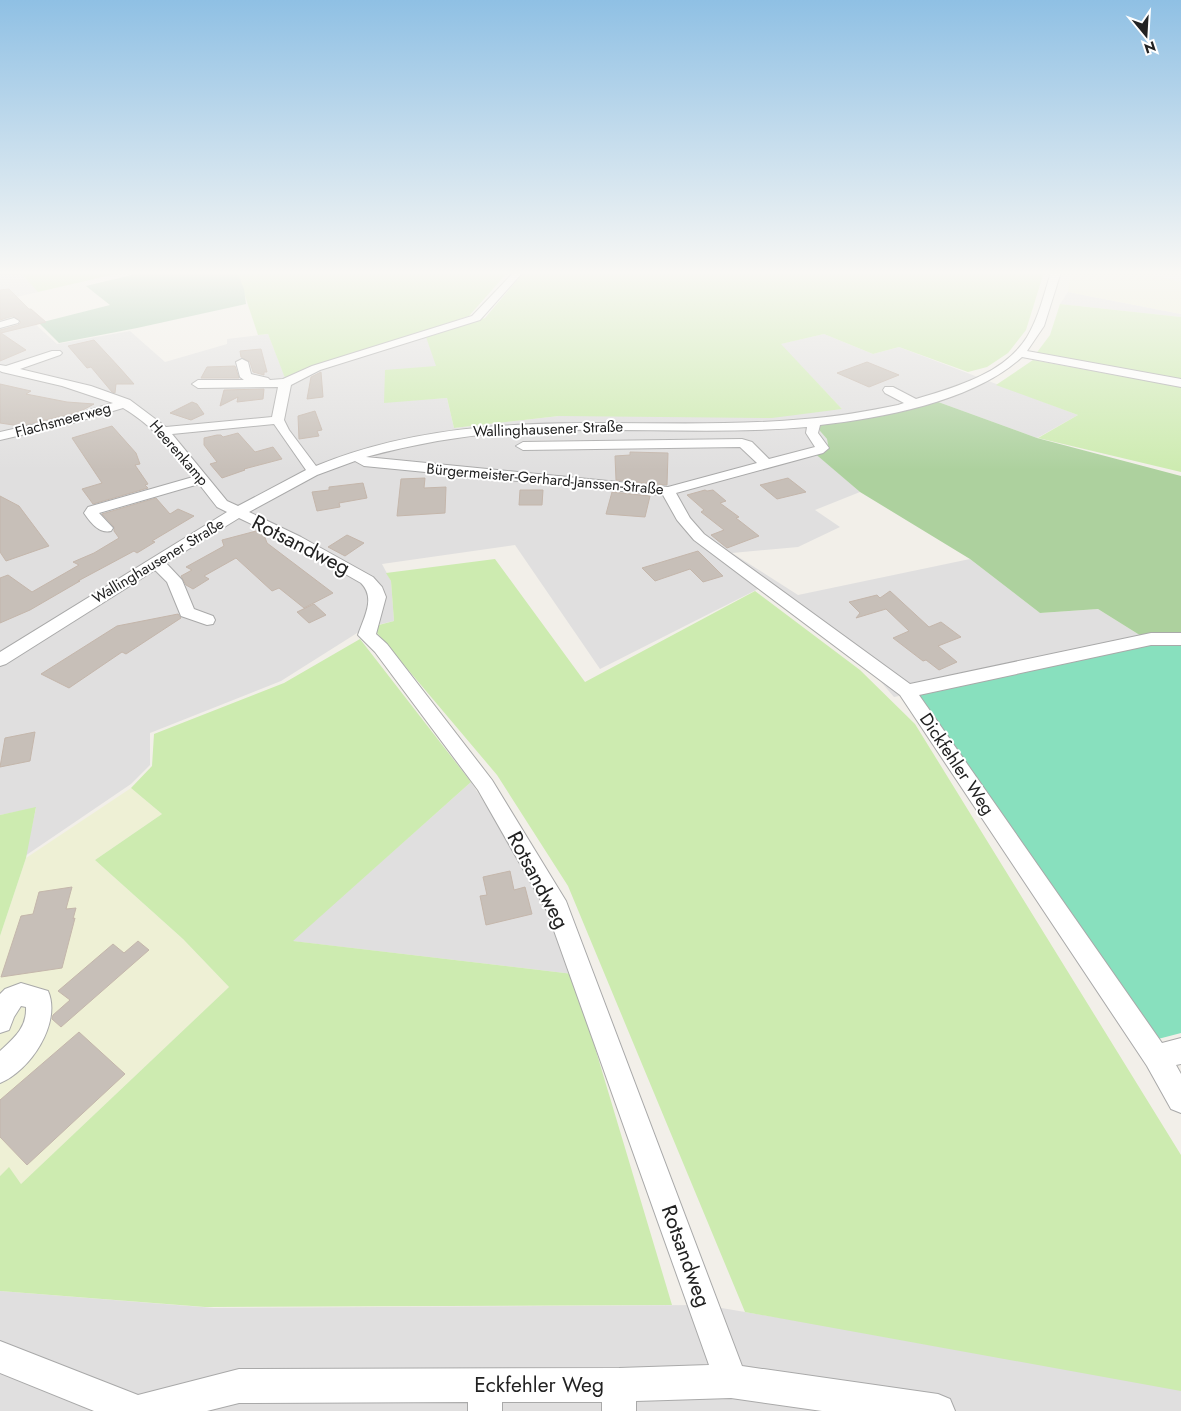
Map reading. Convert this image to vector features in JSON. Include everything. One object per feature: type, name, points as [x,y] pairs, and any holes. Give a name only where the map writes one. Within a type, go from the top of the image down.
[{"type":"street","points":[[198,384],[285,383],[316,368],[412,338]]},
{"type":"street","name":"Wallinghausener Straße","points":[[0,660],[45,630],[237,512],[287,484],[357,455],[400,443],[501,428],[569,426],[778,426],[814,423],[895,410],[960,389],[990,375],[1020,354],[1031,338]]},
{"type":"street","points":[[3,369],[56,353]]},
{"type":"street","points":[[1020,354],[1181,383]]},
{"type":"street","points":[[242,362],[246,376],[272,382]]},
{"type":"street","name":"Heerenkamp","points":[[3,369],[92,391],[126,403],[152,420],[222,504],[237,512]]},
{"type":"street","points":[[285,383],[278,420],[283,431],[314,472]]},
{"type":"street","points":[[889,390],[916,404]]},
{"type":"street","name":"Flachsmeerweg","points":[[0,436],[69,420],[126,403]]},
{"type":"street","points":[[163,431],[278,420]]},
{"type":"street","name":"Bürgermeister-Gerhard-Janssen-Straße","points":[[357,455],[364,462],[668,491],[767,465],[822,448],[820,442],[812,434],[814,423]]},
{"type":"street","points":[[523,446],[742,443],[747,445],[767,465]]},
{"type":"street","points":[[106,528],[91,513],[92,510],[202,479]]},
{"type":"street","name":"Dickfehler Weg","points":[[668,491],[684,520],[700,537],[748,576],[907,691],[1168,1054],[1181,1100]]},
{"type":"street","name":"Rotsandweg","points":[[237,512],[296,540],[367,580],[374,587],[378,597],[367,635],[381,648],[485,785],[558,908],[731,1381]]},
{"type":"street","points":[[156,562],[174,580],[187,612],[206,620]]},
{"type":"street","points":[[907,691],[1151,640],[1181,639]]},
{"type":"street","points":[[0,1021],[11,998],[17,994],[25,994],[39,999],[41,1017],[33,1036],[4,1058]]},
{"type":"street","points":[[0,1357],[136,1411]]},
{"type":"street","name":"Eckfehler Weg","points":[[140,1411],[239,1386],[485,1398],[619,1398],[731,1381],[938,1411]]},
{"type":"shaded area","points":[[0,338],[50,338],[57,344],[92,338],[138,338],[165,362],[227,344],[227,339],[270,338],[285,377],[401,338],[427,338],[437,366],[384,402],[447,398],[454,428],[559,416],[842,409],[780,344],[807,338],[833,338],[873,354],[899,347],[1078,415],[1037,438],[930,399],[820,431],[827,439],[828,445],[813,451],[860,492],[815,510],[840,527],[798,547],[732,553],[798,595],[970,559],[1040,613],[1098,609],[1154,644],[894,697],[870,669],[760,588],[600,669],[515,545],[382,564],[391,581],[394,621],[365,628],[281,681],[150,733],[150,765],[131,784],[25,856],[36,808],[0,815]]},
{"type":"shaded area","points":[[471,782],[531,876],[573,974],[292,941]]},
{"type":"shaded area","points":[[0,1291],[214,1308],[704,1305],[1011,1357],[1181,1390],[1181,1411],[0,1411]]},
{"type":"green space","points":[[54,338],[86,338],[59,343]]},
{"type":"green space","points":[[269,338],[404,338],[285,378]]},
{"type":"green space","points":[[426,338],[807,338],[781,344],[842,409],[772,418],[559,416],[454,428],[447,398],[384,403],[385,370],[436,366]]},
{"type":"green space","points":[[833,338],[1020,338],[1008,353],[987,367],[968,372],[899,347],[873,354]]},
{"type":"green space","points":[[1048,338],[1181,338],[1181,381],[1035,355]]},
{"type":"green space","points":[[1033,360],[1181,387],[1181,472],[1038,438],[1078,415],[996,385]]},
{"type":"green space","points":[[930,399],[1037,438],[1181,476],[1181,644],[1154,644],[1098,609],[1040,613],[970,559],[860,492],[812,451],[828,445],[827,439],[820,431],[820,421]]},
{"type":"green space","points":[[495,559],[585,682],[755,591],[860,670],[915,724],[1181,1155],[1181,1391],[745,1312],[568,886],[497,775],[377,633],[375,626],[394,621],[391,581],[386,573]]},
{"type":"green space","points":[[360,639],[471,782],[293,941],[573,974],[672,1305],[205,1307],[0,1291],[0,1176],[9,1167],[21,1184],[229,987],[183,939],[95,860],[162,814],[131,788],[152,766],[154,734],[284,683]]},
{"type":"green space","points":[[1154,644],[1181,644],[1181,1033],[1158,1039],[917,693]]},
{"type":"green space","points":[[131,788],[162,814],[95,860],[183,939],[229,987],[21,1184],[9,1168],[0,1176],[0,936],[26,858]]},
{"type":"green space","points":[[36,807],[26,858],[0,936],[0,815]]},
{"type":"building","points":[[0,338],[8,338],[26,350],[0,361]]},
{"type":"building","points":[[94,340],[134,384],[116,384],[115,393],[112,392],[91,367],[87,368],[68,346]]},
{"type":"building","points":[[261,349],[267,372],[264,372],[264,375],[253,372],[250,362],[241,357],[240,351]]},
{"type":"building","points":[[867,362],[899,375],[869,387],[837,373]]},
{"type":"building","points":[[235,366],[239,378],[201,378],[207,367]]},
{"type":"building","points":[[321,372],[323,397],[307,399],[311,377]]},
{"type":"building","points":[[0,384],[31,391],[26,394],[67,402],[94,404],[81,411],[20,426],[0,423]]},
{"type":"building","points":[[264,389],[263,399],[237,402],[238,397],[220,406],[224,390]]},
{"type":"building","points":[[192,402],[197,404],[204,414],[191,420],[170,413]]},
{"type":"building","points":[[315,411],[322,430],[317,431],[319,436],[299,439],[298,416]]},
{"type":"building","points":[[112,426],[136,453],[140,464],[135,465],[148,484],[145,485],[148,488],[93,504],[82,489],[102,483],[72,438]]},
{"type":"building","points":[[238,433],[255,452],[273,447],[282,459],[244,469],[222,478],[210,464],[217,462],[204,445],[204,438],[217,435],[223,437]]},
{"type":"building","points":[[630,452],[668,453],[667,485],[616,480],[615,456],[630,455]]},
{"type":"building","points":[[425,478],[424,488],[446,487],[445,513],[397,516],[401,479]]},
{"type":"building","points":[[788,478],[806,492],[777,499],[760,485]]},
{"type":"building","points":[[363,483],[367,498],[339,503],[340,507],[317,511],[312,492],[329,490],[329,487]]},
{"type":"building","points":[[520,490],[543,490],[542,505],[519,505]]},
{"type":"building","points":[[705,490],[713,490],[726,501],[720,503],[739,517],[736,518],[759,536],[727,548],[711,535],[724,530],[701,512],[704,510],[687,495]]},
{"type":"building","points":[[612,492],[650,496],[645,517],[606,514]]},
{"type":"building","points":[[0,496],[19,506],[49,546],[6,561],[0,552]]},
{"type":"building","points":[[156,498],[170,514],[178,509],[194,516],[152,541],[155,542],[137,553],[134,551],[78,581],[80,581],[30,610],[0,623],[0,578],[8,575],[32,592],[79,565],[73,562],[94,553],[119,538],[114,531],[114,527],[102,514]]},
{"type":"building","points":[[260,530],[263,532],[267,543],[333,593],[304,608],[279,588],[272,591],[236,558],[204,576],[209,579],[193,589],[186,585],[181,576],[192,570],[186,567],[224,546],[222,540]]},
{"type":"building","points":[[347,535],[364,543],[345,556],[328,547]]},
{"type":"building","points":[[698,551],[723,576],[703,582],[690,569],[655,581],[642,568]]},
{"type":"building","points":[[890,591],[929,627],[941,622],[961,637],[938,646],[957,662],[939,670],[926,660],[923,661],[893,638],[909,631],[886,609],[856,618],[860,613],[849,602],[877,595],[880,598]]},
{"type":"building","points":[[314,604],[326,615],[309,623],[297,612]]},
{"type":"building","points":[[178,614],[181,618],[126,654],[122,652],[69,688],[41,674],[117,626]]},
{"type":"building","points":[[35,732],[30,761],[0,767],[5,738]]},
{"type":"building","points":[[510,871],[514,890],[525,887],[532,914],[486,925],[480,896],[487,895],[483,877]]},
{"type":"building","points":[[72,887],[66,909],[76,908],[73,919],[75,918],[62,968],[1,977],[21,916],[33,914],[39,892]]},
{"type":"building","points":[[138,941],[149,950],[61,1027],[52,1019],[53,1015],[70,1000],[58,991],[113,944],[124,953]]},
{"type":"building","points":[[79,1032],[125,1074],[27,1165],[0,1137],[0,1100]]}]
